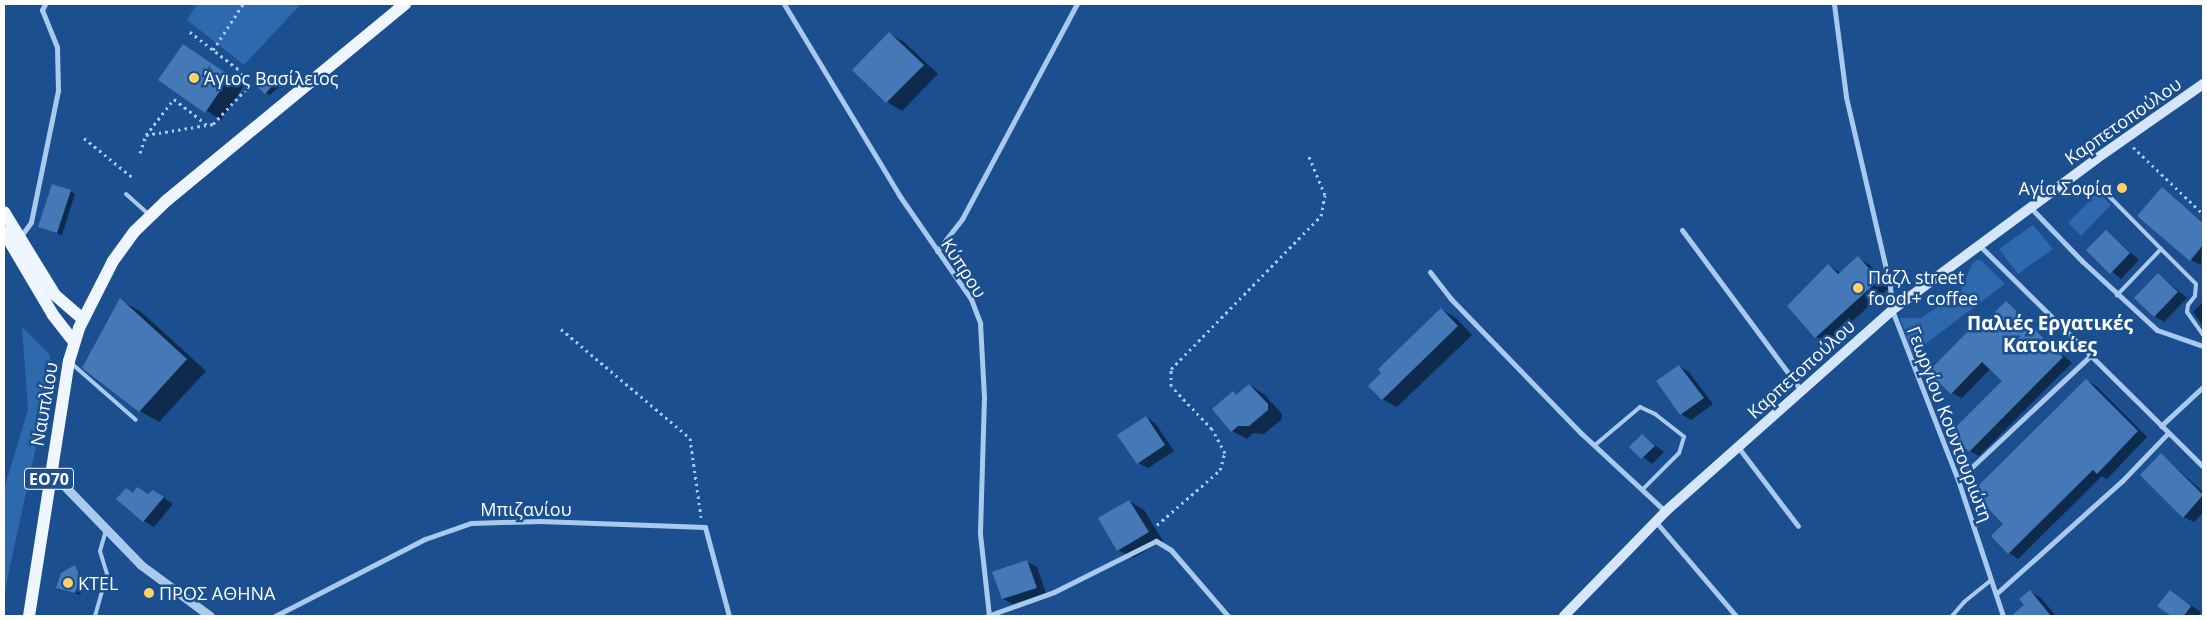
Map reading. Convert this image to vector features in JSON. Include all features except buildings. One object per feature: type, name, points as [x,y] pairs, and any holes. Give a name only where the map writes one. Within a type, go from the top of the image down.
[{"type":"main road","name":"Ναυπλίου","points":[[28,616],[69,361],[83,319],[123,247],[150,215],[404,4]]},
{"type":"main road","name":"Καρπετοπούλου","points":[[1564,616],[1666,511],[1892,310],[2030,207],[2203,84]]},
{"type":"main road","points":[[4,212],[55,295],[83,319]]},
{"type":"main road","points":[[4,232],[53,315],[74,342]]},
{"type":"street","points":[[20,238],[31,222],[58,92],[57,47],[42,10],[45,4]]},
{"type":"street","name":"Κύπρου","points":[[784,4],[899,195],[971,300],[980,323],[984,397],[980,534],[988,616]]},
{"type":"street","points":[[937,251],[962,219],[1077,4]]},
{"type":"street","name":"Γεωργίου Κουντουριώτη","points":[[1834,4],[1846,97],[1890,286],[1892,310],[1958,480],[1998,593],[2003,616]]},
{"type":"street","points":[[2030,207],[2117,295],[2157,330],[2203,346]]},
{"type":"street","points":[[1682,230],[1801,390]]},
{"type":"street","points":[[1978,245],[2203,467]]},
{"type":"street","points":[[1430,272],[1488,338],[1666,511]]},
{"type":"street","points":[[1958,480],[2090,356]]},
{"type":"street","points":[[2161,426],[2203,387]]},
{"type":"street","points":[[1998,593],[2116,487],[2168,433]]},
{"type":"street","points":[[1737,447],[1798,526]]},
{"type":"street","points":[[50,471],[141,565],[210,616]]},
{"type":"street","name":"Μπιζανίου","points":[[276,616],[425,539],[471,523],[540,522],[705,527]]},
{"type":"street","points":[[1656,522],[1736,616]]},
{"type":"street","points":[[705,527],[729,616]]},
{"type":"street","points":[[988,616],[1054,592],[1156,540],[1171,550],[1228,616]]},
{"type":"lane","points":[[2104,190],[2196,284],[2195,296],[2188,305],[2187,312],[2203,335]]},
{"type":"lane","points":[[126,194],[150,215]]},
{"type":"lane","points":[[2117,295],[2161,249]]},
{"type":"lane","points":[[69,361],[136,420]]},
{"type":"lane","points":[[1596,444],[1640,407],[1655,414],[1684,437],[1679,452],[1643,490]]},
{"type":"lane","points":[[95,616],[107,574],[100,551],[106,530]]},
{"type":"lane","points":[[1952,616],[1964,602],[1993,579]]},
{"type":"path","points":[[213,50],[243,4]]},
{"type":"path","points":[[146,135],[213,124],[249,86],[238,69],[190,32]]},
{"type":"path","points":[[140,153],[146,135],[174,99],[207,125]]},
{"type":"path","points":[[84,138],[132,177]]},
{"type":"path","points":[[2124,139],[2203,214]]},
{"type":"path","points":[[1157,525],[1220,470],[1225,453],[1212,429],[1171,386],[1171,369],[1321,216],[1325,195],[1308,154]]},
{"type":"path","points":[[561,329],[690,438],[698,508],[705,527]]},
{"type":"shaded area","points":[[197,4],[301,4],[244,65],[187,20]]},
{"type":"shaded area","points":[[2098,192],[2111,205],[2081,236],[2068,223]]},
{"type":"shaded area","points":[[2033,225],[2053,249],[2018,274],[1999,249]]},
{"type":"shaded area","points":[[1977,260],[1981,260],[2005,284],[1912,354],[1900,318],[1921,318],[1960,292],[1972,264]]},
{"type":"shaded area","points":[[22,327],[50,355],[51,378],[4,594],[4,489],[28,410]]},
{"type":"place","name":"Άγιος Βασίλειος","points":[[194,78]]},
{"type":"place","name":"Αγία Σοφία","points":[[2122,188]]},
{"type":"place","name":"Πάζλ street food + coffee","points":[[1858,288]]},
{"type":"place","name":"KTEL","points":[[68,583]]},
{"type":"place","name":"ΠΡΟΣ ΑΘΗΝΑ","points":[[149,593]]},
{"type":"district","name":"Παλιές Εργατικές Κατοικίες","points":[[2050,335]]}]
